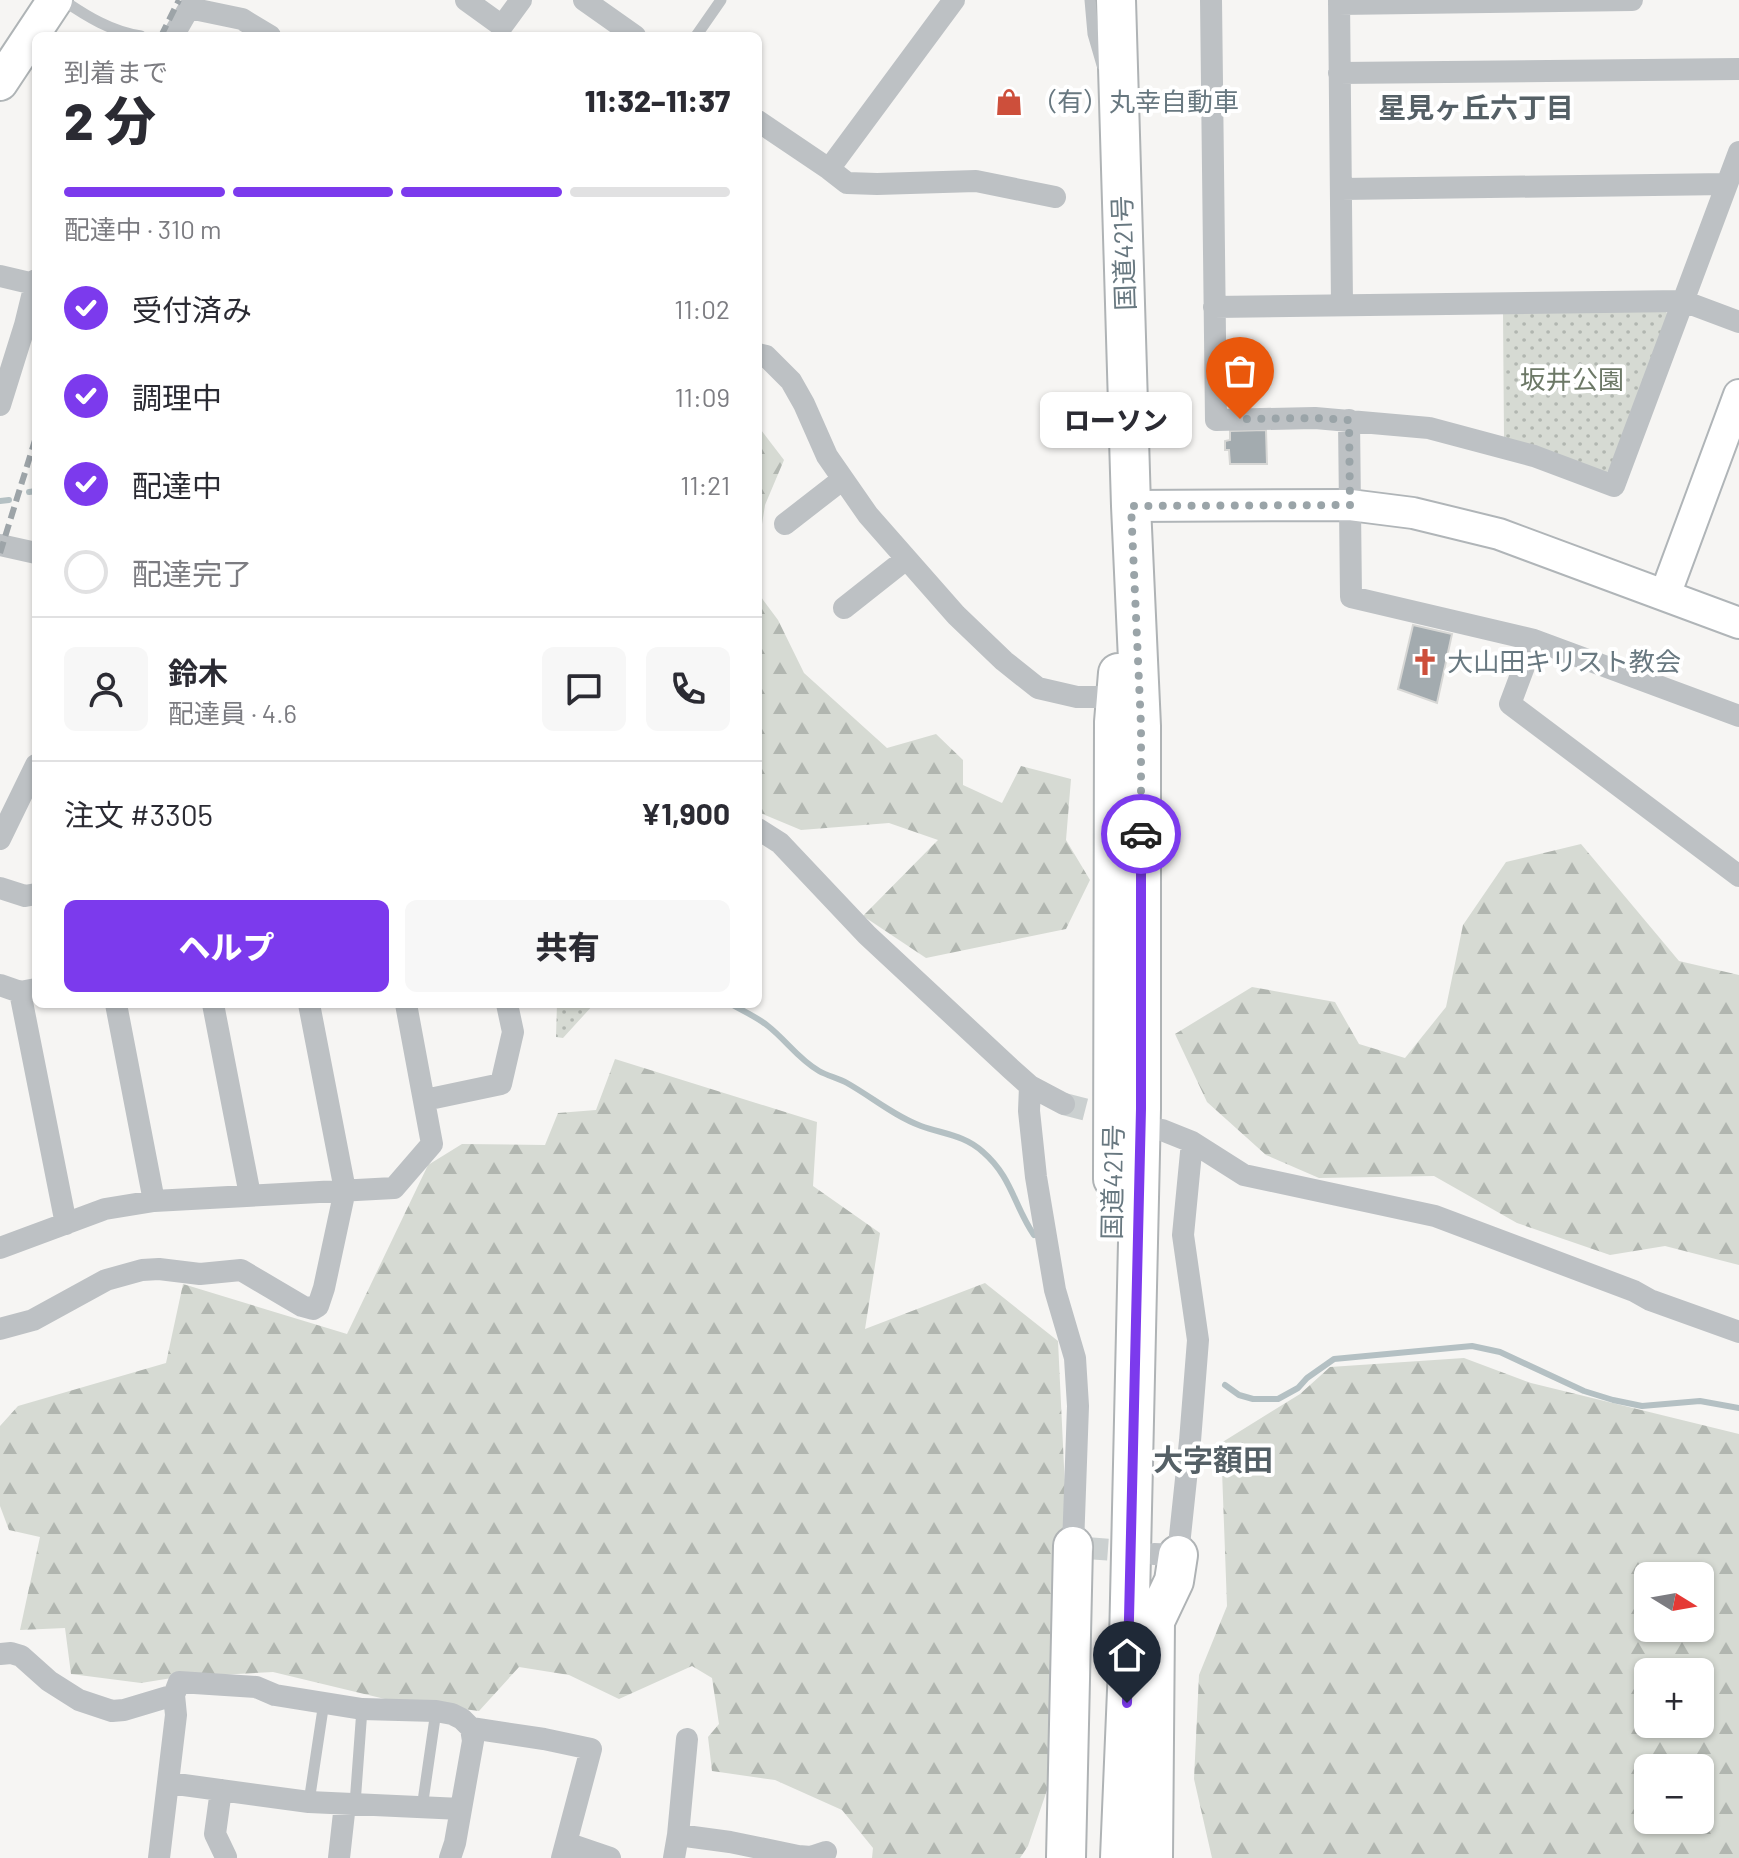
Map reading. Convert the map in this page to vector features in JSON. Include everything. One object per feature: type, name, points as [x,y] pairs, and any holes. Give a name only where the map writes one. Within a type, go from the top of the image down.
[{"type":"highway","name":"国道421号","points":[[1116,0],[1131,506],[1141,726],[1141,1109],[1121,1857]]},
{"type":"highway","name":"国道421号","points":[[1121,1857],[1104,1639],[1114,1104],[1114,722],[1131,506]]},
{"type":"highway","points":[[1066,1858],[1079,1547]]},
{"type":"highway","points":[[1121,1857],[1155,1621],[1174,1581],[1166,1554]]},
{"type":"main road","points":[[34,32],[55,0]]},
{"type":"main road","points":[[0,83],[32,35]]},
{"type":"street","points":[[466,0],[502,26],[521,0]]},
{"type":"street","points":[[584,0],[629,32]]},
{"type":"street","points":[[829,169],[954,0]]},
{"type":"street","points":[[1211,0],[1216,420],[1315,418],[1429,428],[1534,456],[1614,486],[1739,152]]},
{"type":"street","points":[[1342,305],[1339,2],[1632,0]]},
{"type":"street","points":[[175,32],[189,8],[242,19],[263,32]]},
{"type":"street","points":[[1339,73],[1739,69]]},
{"type":"street","points":[[762,124],[847,183],[976,181],[1055,197]]},
{"type":"street","points":[[1341,189],[1727,184]]},
{"type":"street","points":[[0,276],[32,281]]},
{"type":"street","points":[[0,405],[32,295]]},
{"type":"street","points":[[1214,307],[1683,301],[1739,322]]},
{"type":"street","points":[[762,355],[791,381],[827,456],[868,515],[975,633],[1038,688],[1077,697],[1116,697]]},
{"type":"street","points":[[1665,595],[1739,395]]},
{"type":"street","points":[[1349,420],[1351,597],[1534,640],[1739,716]]},
{"type":"street","points":[[785,524],[843,479]]},
{"type":"street","points":[[1131,506],[1350,505],[1413,513],[1499,534],[1739,623]]},
{"type":"street","points":[[0,545],[32,552]]},
{"type":"street","points":[[844,608],[906,559]]},
{"type":"street","points":[[1534,640],[1510,704],[1739,876]]},
{"type":"street","points":[[0,839],[28,800]]},
{"type":"street","points":[[762,832],[786,848],[867,935],[1030,1086],[1064,1104]]},
{"type":"street","points":[[0,888],[25,896],[32,895]]},
{"type":"street","points":[[19,989],[66,1224]]},
{"type":"street","points":[[117,1008],[154,1201]]},
{"type":"street","points":[[214,1008],[250,1195]]},
{"type":"street","points":[[0,1329],[33,1320],[106,1280],[142,1270],[200,1274],[241,1270],[302,1306],[313,1309],[318,1306],[345,1190],[310,1008]]},
{"type":"street","points":[[0,1248],[105,1209],[154,1201],[394,1188],[432,1144],[407,1008]]},
{"type":"street","points":[[425,1100],[501,1084],[513,1032],[508,1008]]},
{"type":"street","points":[[1030,1086],[1029,1111],[1038,1191],[1055,1290],[1075,1358],[1079,1547]]},
{"type":"street","points":[[1162,1130],[1192,1142],[1244,1175],[1435,1216],[1739,1332]]},
{"type":"street","points":[[1166,1554],[1190,1441],[1198,1340],[1183,1235],[1192,1142]]},
{"type":"street","points":[[0,1654],[21,1656],[49,1681],[79,1700],[112,1711],[174,1695]]},
{"type":"street","points":[[159,1858],[176,1715],[174,1695],[179,1682],[256,1687],[275,1695],[362,1709],[436,1711],[462,1719],[471,1728],[473,1741],[450,1858]]},
{"type":"street","points":[[471,1728],[591,1749],[564,1850],[610,1858]]},
{"type":"street","points":[[674,1858],[687,1739]]},
{"type":"street","points":[[169,1783],[309,1802],[461,1809]]},
{"type":"street","points":[[221,1790],[215,1834],[226,1857]]},
{"type":"street","points":[[339,1858],[350,1804]]},
{"type":"street","points":[[678,1835],[798,1856],[811,1857],[826,1852]]},
{"type":"lane","points":[[63,0],[90,19],[125,32]]},
{"type":"lane","points":[[699,32],[721,0]]},
{"type":"lane","points":[[1090,0],[1093,34],[1120,122]]},
{"type":"lane","points":[[309,1802],[324,1702]]},
{"type":"lane","points":[[350,1804],[362,1709]]},
{"type":"lane","points":[[422,1808],[436,1711]]},
{"type":"green space","name":"坂井公園","points":[[1665,310],[1669,317],[1612,469],[1605,473],[1504,439],[1503,312]]},
{"type":"green space","points":[[762,431],[784,460],[765,505],[762,524]]},
{"type":"green space","points":[[762,598],[778,620],[804,673],[887,748],[936,734],[963,760],[963,785],[1002,803],[1021,766],[1071,779],[1066,840],[1090,880],[1066,929],[926,958],[863,916],[938,840],[889,823],[801,830],[762,814]]},
{"type":"green space","points":[[1581,844],[1679,961],[1739,975],[1739,1265],[1665,1246],[1610,1255],[1517,1223],[1434,1176],[1319,1178],[1266,1155],[1207,1102],[1175,1034],[1252,987],[1335,1002],[1359,1044],[1405,1058],[1446,1007],[1463,925],[1506,862]]},
{"type":"green space","points":[[557,1008],[590,1008],[563,1038],[556,1037]]},
{"type":"green space","points":[[615,1059],[817,1122],[813,1186],[880,1233],[865,1329],[985,1283],[1058,1341],[1068,1550],[1062,1746],[1028,1846],[1020,1858],[872,1858],[873,1848],[842,1810],[775,1780],[712,1771],[708,1737],[719,1724],[712,1678],[692,1666],[619,1699],[569,1675],[519,1667],[479,1711],[385,1699],[273,1672],[178,1677],[141,1683],[71,1674],[65,1628],[20,1630],[40,1537],[9,1530],[0,1506],[0,1426],[18,1406],[166,1363],[183,1284],[347,1334],[428,1165],[462,1144],[545,1145],[558,1113],[596,1110]]},
{"type":"green space","points":[[1464,1358],[1531,1383],[1739,1434],[1739,1858],[1212,1858],[1194,1779],[1199,1675],[1227,1606],[1221,1443],[1300,1394],[1330,1367]]},
{"type":"building","points":[[1266,430],[1267,464],[1230,464],[1225,441],[1230,440],[1230,431]]},
{"type":"building","name":"大山田キリスト教会","points":[[1413,625],[1452,634],[1437,703],[1398,689]]},
{"type":"waterway","points":[[0,501],[9,500]]},
{"type":"waterway","points":[[738,1008],[764,1023],[819,1071],[847,1083],[911,1122],[976,1146],[1000,1171],[1034,1235]]},
{"type":"waterway","points":[[1225,1385],[1239,1395],[1253,1399],[1278,1399],[1298,1388],[1334,1359],[1472,1346],[1500,1352],[1584,1391],[1613,1400],[1642,1406],[1700,1401],[1739,1408]]},
{"type":"tunnel","points":[[1064,1104],[1122,1119]]},
{"type":"tunnel","points":[[1086,1548],[1140,1552]]},
{"type":"railway","points":[[163,32],[179,0]]},
{"type":"railway","points":[[0,553],[32,450]]},
{"type":"way so far","points":[[1141,834],[1141,726],[1131,506],[1350,505],[1349,420],[1240,419]]},
{"type":"place","name":"（有）丸幸自動車","points":[[1009,102]]},
{"type":"place","name":"ローソン","points":[[1240,419]]},
{"type":"place","name":"大山田キリスト教会","points":[[1425,662]]},
{"type":"district","name":"星見ヶ丘六丁目","points":[[1476,108]]},
{"type":"district","name":"大字額田","points":[[1213,1461]]},
{"type":"route","points":[[1127,1703],[1141,1109],[1141,834]]}]
